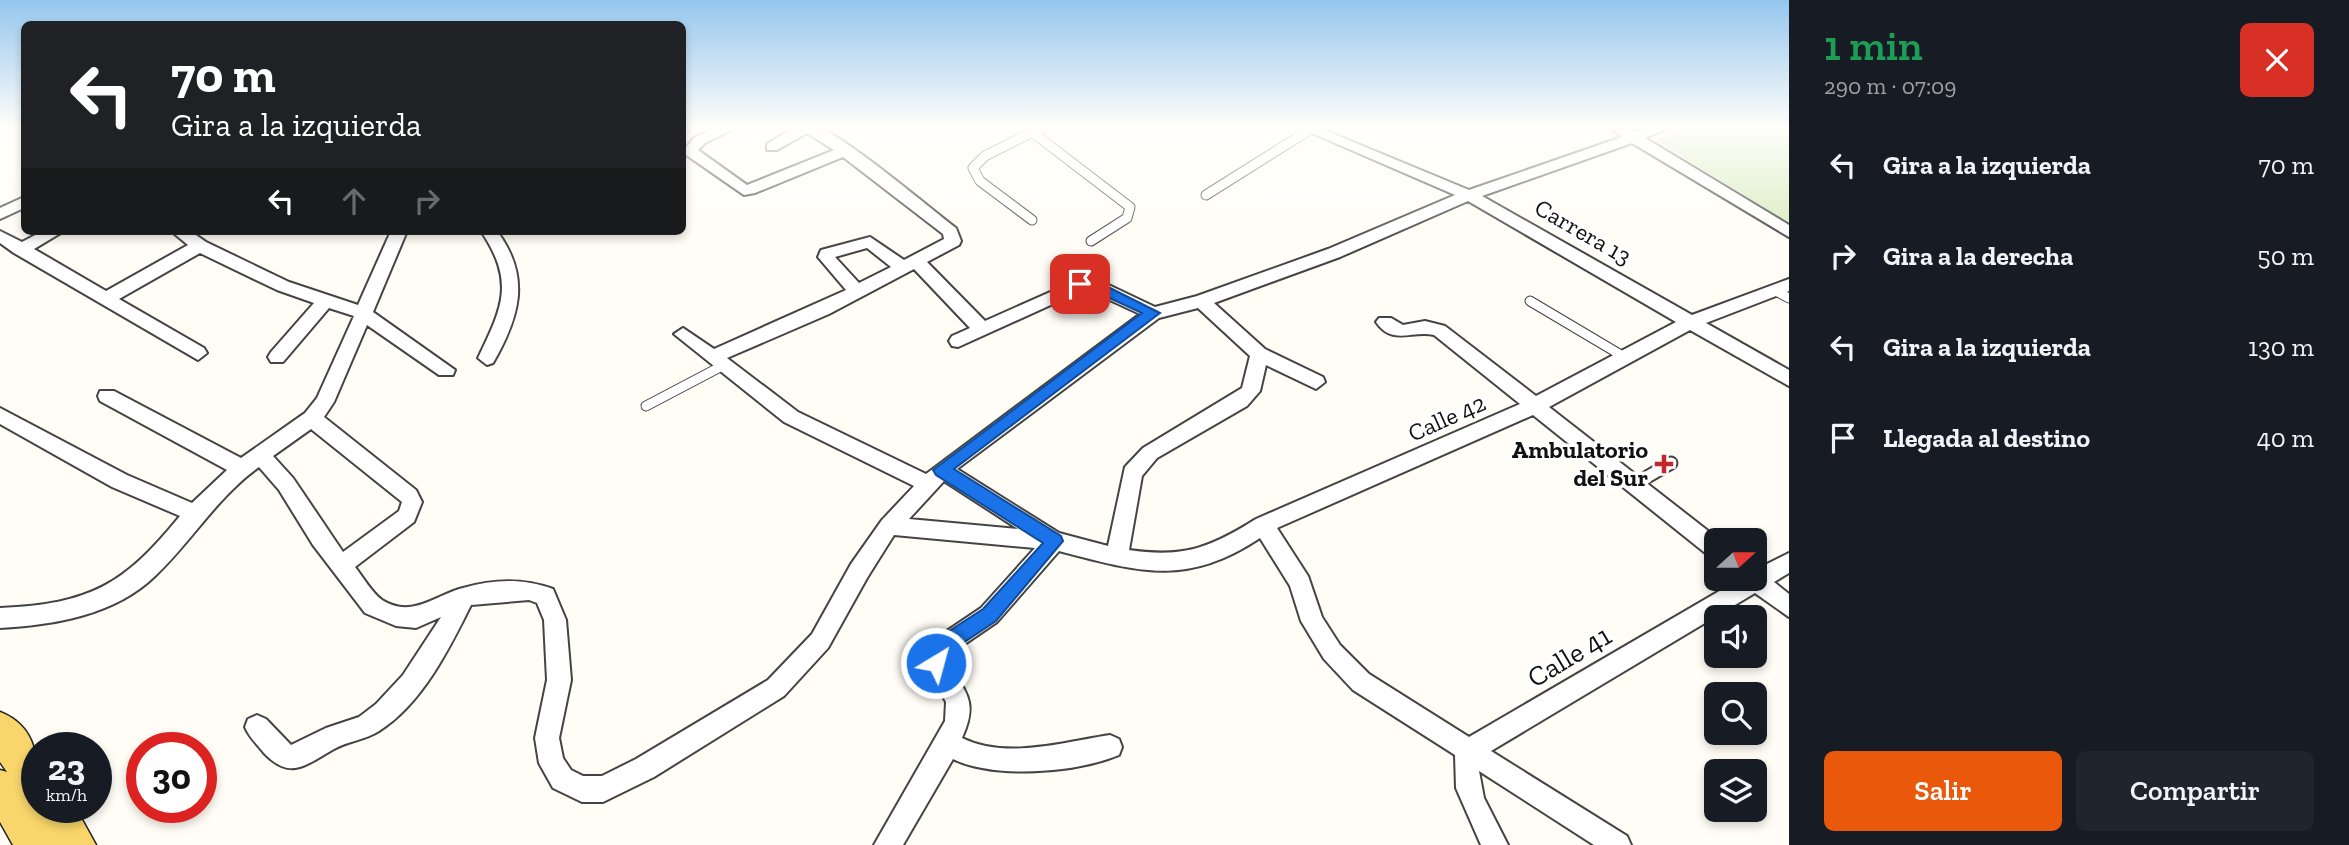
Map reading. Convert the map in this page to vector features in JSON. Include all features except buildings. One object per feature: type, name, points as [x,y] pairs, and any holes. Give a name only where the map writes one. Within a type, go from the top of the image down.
[{"type":"main road","points":[[0,730],[21,760]]},
{"type":"main road","points":[[0,789],[19,815],[34,845]]},
{"type":"main road","points":[[62,823],[76,845]]},
{"type":"street","points":[[711,166],[744,190],[750,190],[806,166]]},
{"type":"street","points":[[717,361],[858,293],[951,243],[952,236],[865,166]]},
{"type":"street","name":"Carrera 13","points":[[1400,166],[1469,195],[1789,379]]},
{"type":"street","points":[[107,396],[251,462],[286,484],[305,517],[373,606],[396,616],[416,618],[464,597],[505,590],[528,590],[545,596],[555,620],[559,680],[547,738],[551,763],[562,779],[582,789],[603,789],[645,768],[776,688],[820,641],[859,571],[890,526],[936,477],[1153,313],[1202,301],[1334,253],[1469,195],[1552,166]]},
{"type":"street","points":[[1681,166],[1789,232]]},
{"type":"street","points":[[0,214],[21,204]]},
{"type":"street","points":[[20,249],[48,235]]},
{"type":"street","points":[[185,235],[200,246],[284,286],[361,312],[429,361],[446,370]]},
{"type":"street","points":[[0,618],[27,618],[76,606],[111,593],[145,572],[195,513],[251,462],[312,418],[325,402],[348,355],[361,312],[397,235]]},
{"type":"street","points":[[487,358],[510,311],[512,285],[510,265],[492,235]]},
{"type":"street","points":[[0,236],[198,353]]},
{"type":"street","points":[[858,293],[826,257],[827,254],[870,242],[911,265],[981,328]]},
{"type":"street","points":[[105,299],[200,246]]},
{"type":"street","points":[[958,341],[981,328],[1087,282],[1153,313]]},
{"type":"street","name":"Calle 42","points":[[1055,541],[1117,557],[1157,563],[1190,561],[1229,547],[1263,525],[1536,405],[1691,322],[1785,291]]},
{"type":"street","points":[[277,357],[326,300]]},
{"type":"street","points":[[1202,301],[1259,354],[1315,382]]},
{"type":"street","points":[[1385,322],[1401,332],[1428,327],[1438,330],[1704,540]]},
{"type":"street","points":[[682,334],[791,417],[936,477],[1055,541]]},
{"type":"street","points":[[1117,557],[1132,473],[1150,453],[1240,401],[1251,391],[1259,354]]},
{"type":"street","points":[[0,415],[65,454],[157,500],[195,513]]},
{"type":"street","points":[[312,418],[353,454],[409,496],[412,502],[407,516],[341,565]]},
{"type":"street","points":[[1263,525],[1300,583],[1312,621],[1332,652],[1360,682],[1618,845]]},
{"type":"street","points":[[890,526],[1055,541]]},
{"type":"street","points":[[887,845],[950,745],[960,710],[936,663],[940,648],[989,615],[1055,541]]},
{"type":"street","name":"Calle 41","points":[[1768,573],[1789,562]]},
{"type":"street","points":[[1768,590],[1789,607]]},
{"type":"street","name":"Calle 41","points":[[1468,751],[1735,592]]},
{"type":"street","points":[[257,727],[286,758],[311,751],[334,736],[371,722],[387,710],[443,639],[464,597]]},
{"type":"street","points":[[950,745],[967,756],[993,760],[1016,760],[1110,747]]},
{"type":"street","points":[[1468,751],[1463,769],[1477,813],[1495,845]]},
{"type":"lane","points":[[975,166],[980,181],[1032,220]]},
{"type":"lane","points":[[1077,166],[1130,207],[1127,218],[1091,241]]},
{"type":"lane","points":[[1206,195],[1249,166]]},
{"type":"lane","points":[[1530,300],[1626,358]]},
{"type":"lane","points":[[646,406],[717,361]]},
{"type":"lane","points":[[1635,484],[1671,463]]},
{"type":"green space","points":[[1698,166],[1789,166],[1789,223]]},
{"type":"place","name":"Ambulatorio del Sur","points":[[1664,464]]},
{"type":"route","points":[[936,663],[940,648],[989,615],[1055,541],[942,470],[1153,313],[1090,283],[1080,284]]}]
